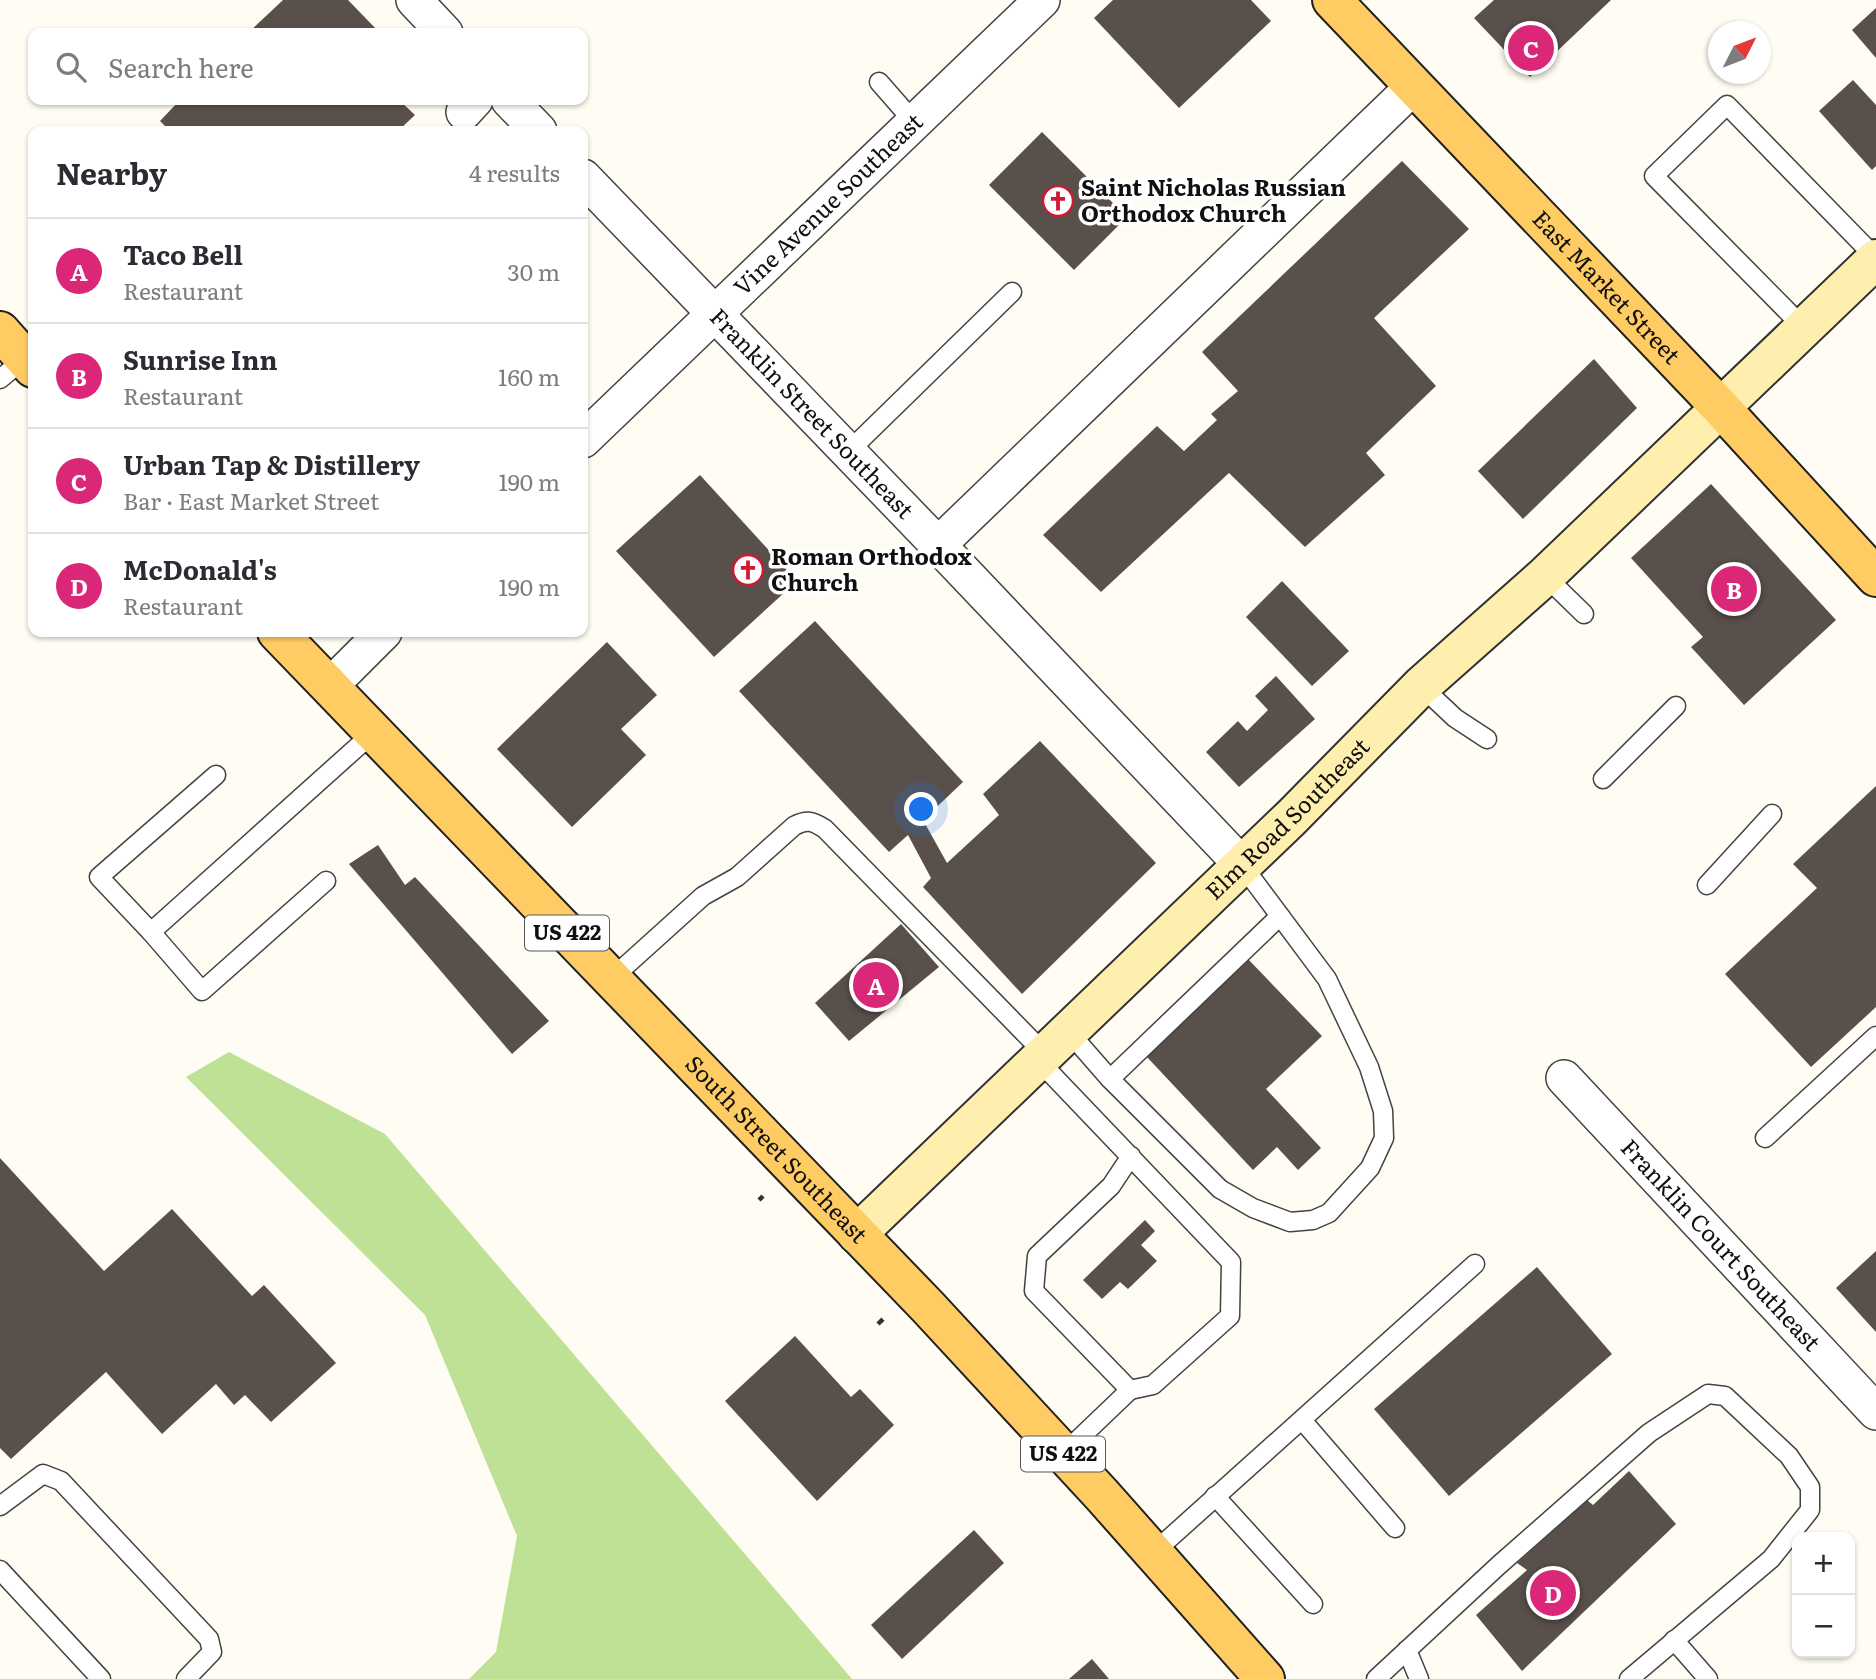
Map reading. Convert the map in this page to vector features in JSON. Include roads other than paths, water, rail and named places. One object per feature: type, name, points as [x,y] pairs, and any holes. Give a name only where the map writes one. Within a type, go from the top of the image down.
[{"type":"main road","name":"East Market Street","points":[[1332,0],[1721,408],[1876,577]]},
{"type":"main road","name":"Elm Road Southeast","points":[[857,1234],[1242,865],[1421,686],[1545,576],[1876,258]]},
{"type":"main road","name":"South Street Southeast","points":[[282,637],[857,1234],[1063,1454],[1265,1679]]},
{"type":"street","points":[[414,0],[440,28]]},
{"type":"street","name":"Vine Avenue Southeast","points":[[588,435],[1042,0]]},
{"type":"street","points":[[938,545],[1414,86]]},
{"type":"street","points":[[514,105],[534,126]]},
{"type":"street","name":"Franklin Street Southeast","points":[[588,182],[1242,865]]},
{"type":"street","points":[[330,686],[379,637]]},
{"type":"street","name":"Franklin Court Southeast","points":[[1564,1078],[1876,1412]]},
{"type":"lane","points":[[879,82],[914,122]]},
{"type":"lane","points":[[1804,328],[1654,176],[1727,105],[1876,258]]},
{"type":"lane","points":[[848,452],[1012,292]]},
{"type":"lane","points":[[1545,576],[1584,614]]},
{"type":"lane","points":[[1421,686],[1455,718],[1488,739]]},
{"type":"lane","points":[[1603,779],[1676,706]]},
{"type":"lane","points":[[151,932],[374,732]]},
{"type":"lane","points":[[216,775],[99,877],[202,991],[326,881]]},
{"type":"lane","points":[[1707,885],[1772,814]]},
{"type":"lane","points":[[611,979],[703,896],[737,877],[794,826],[804,821],[815,822],[1050,1048],[1131,1156],[1231,1262],[1230,1316],[1153,1385],[1130,1390],[1063,1454]]},
{"type":"lane","points":[[1050,1048],[1110,1079],[1220,1189],[1254,1208],[1290,1222],[1314,1220],[1329,1213],[1370,1168],[1384,1138],[1383,1111],[1369,1067],[1327,979],[1242,865]]},
{"type":"lane","points":[[1110,1079],[1280,916]]},
{"type":"lane","points":[[1765,1138],[1876,1036]]},
{"type":"lane","points":[[1130,1390],[1034,1292],[1037,1256],[1111,1186],[1131,1156]]},
{"type":"lane","points":[[1153,1553],[1475,1264]]},
{"type":"lane","points":[[1376,1679],[1499,1565],[1649,1433],[1708,1394],[1725,1396],[1789,1456],[1810,1487],[1810,1510],[1771,1559],[1629,1679]]},
{"type":"lane","points":[[1302,1420],[1395,1528]]},
{"type":"lane","points":[[0,1506],[43,1474],[61,1481],[209,1639],[212,1652],[186,1679]]},
{"type":"lane","points":[[1215,1496],[1313,1604]]},
{"type":"lane","points":[[0,1570],[101,1679]]},
{"type":"lane","points":[[1674,1640],[1708,1679]]},
{"type":"lane","points":[[1407,1650],[1419,1679]]},
{"type":"place","name":"Urban Tap & Distillery","points":[[1531,48]]},
{"type":"place","name":"Saint Nicholas Russian Orthodox Church","points":[[1058,201]]},
{"type":"place","name":"Roman Orthodox Church","points":[[748,570]]},
{"type":"place","name":"Sunrise Inn","points":[[1734,589]]},
{"type":"place","name":"Taco Bell","points":[[876,985]]},
{"type":"place","name":"McDonald's","points":[[1553,1593]]}]
